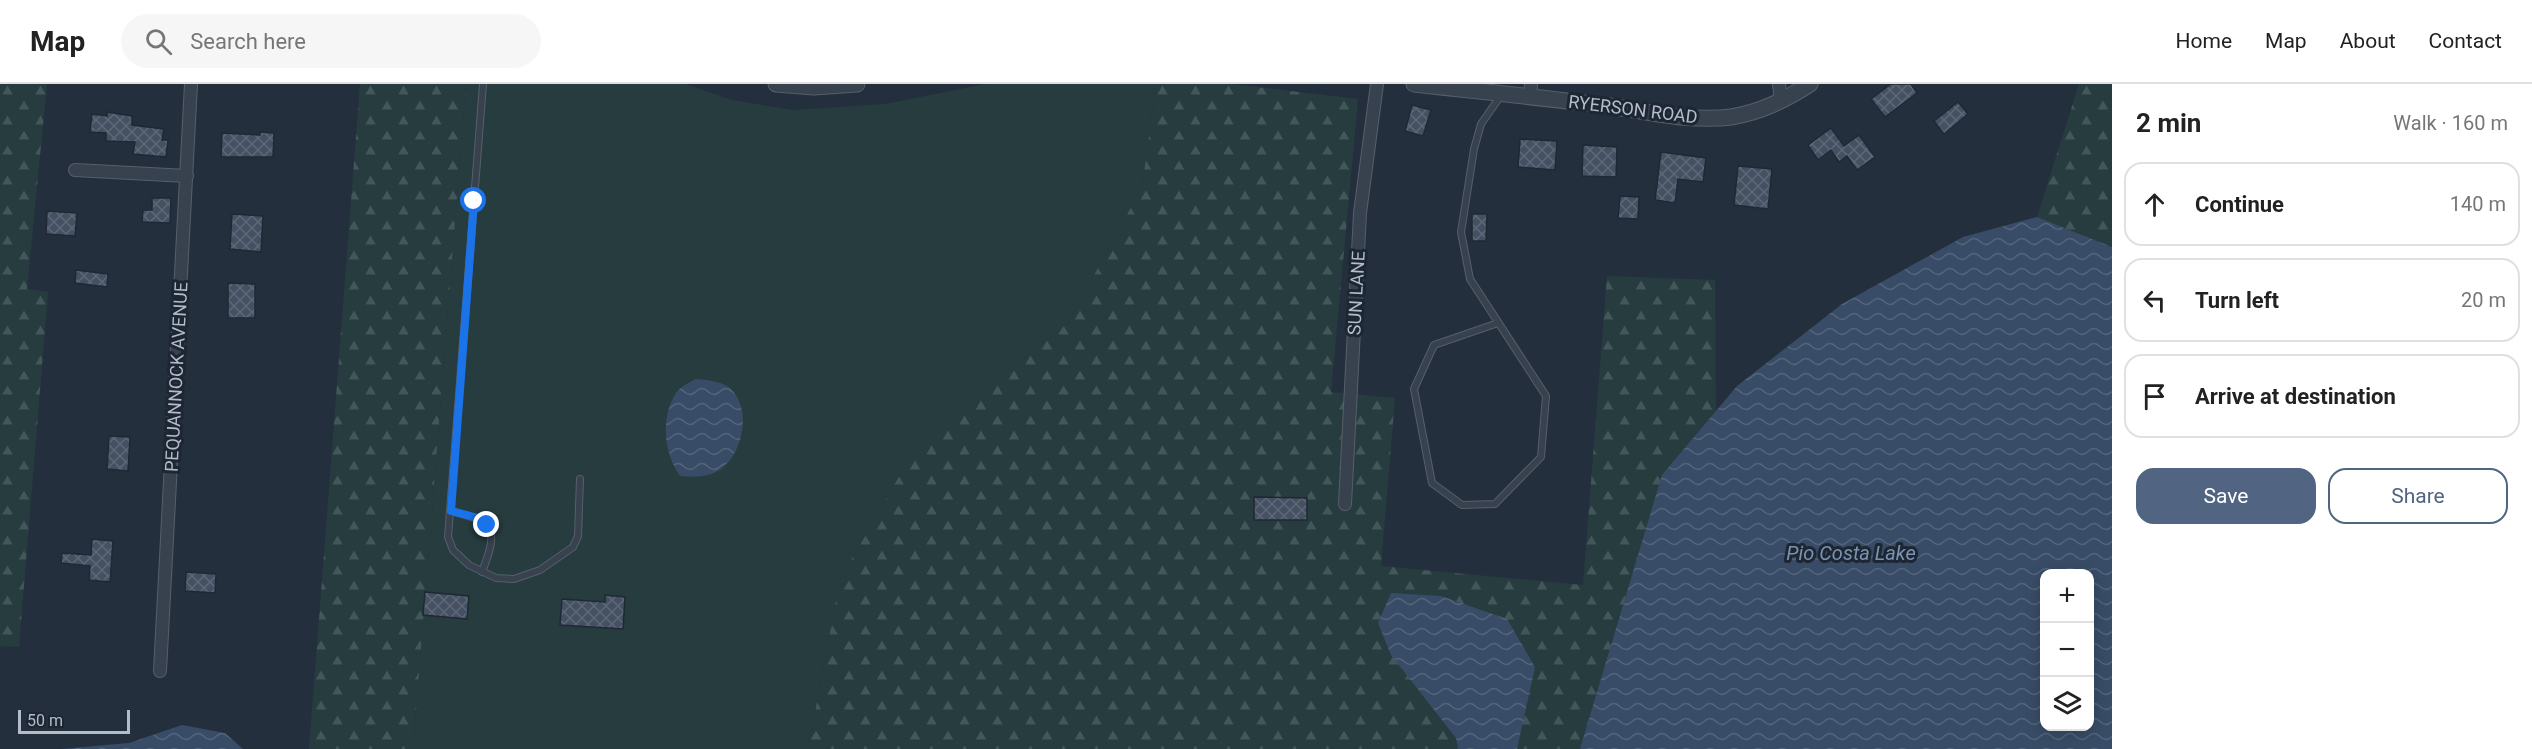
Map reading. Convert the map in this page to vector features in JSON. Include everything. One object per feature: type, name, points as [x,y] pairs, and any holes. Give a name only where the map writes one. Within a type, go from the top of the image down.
[{"type":"street","name":"PEQUANNOCK AVENUE","points":[[160,671],[192,84]]},
{"type":"street","points":[[776,84],[814,87],[857,84]]},
{"type":"street","name":"SUN LANE","points":[[1345,504],[1360,213],[1377,84]]},
{"type":"street","name":"RYERSON ROAD","points":[[1414,84],[1502,93],[1531,90],[1698,118],[1730,117],[1760,111],[1810,84]]},
{"type":"street","points":[[1779,84],[1781,101]]},
{"type":"street","points":[[75,170],[187,176]]},
{"type":"lane","points":[[483,84],[448,537],[453,550],[469,566],[496,578],[514,579],[540,570],[573,547],[578,536],[580,479]]},
{"type":"lane","points":[[1498,322],[1434,345],[1414,389],[1432,483],[1461,505],[1495,504],[1540,457],[1546,396],[1498,322],[1470,279],[1461,232],[1474,149],[1481,124],[1502,93]]},
{"type":"lane","points":[[451,511],[478,518],[487,525],[491,537],[490,551],[482,572]]},
{"type":"green space","points":[[0,84],[47,84],[27,289],[48,292],[19,647],[0,646]]},
{"type":"green space","points":[[360,84],[466,84],[413,749],[309,749]]},
{"type":"green space","points":[[466,84],[686,84],[732,100],[793,110],[885,104],[985,84],[1156,84],[1142,187],[1068,323],[917,445],[840,579],[808,749],[413,749]]},
{"type":"green space","points":[[1156,84],[1231,84],[1358,99],[1331,392],[1395,398],[1381,566],[1583,585],[1607,276],[1715,280],[1716,410],[1652,749],[808,749],[840,579],[917,445],[1068,323],[1142,187]]},
{"type":"green space","points":[[2079,84],[2112,84],[2112,247],[2037,217]]},
{"type":"water","name":"Pio Costa Lake","points":[[2037,217],[2112,247],[2112,749],[1580,749],[1662,475],[1737,386],[1842,304],[1963,237]]},
{"type":"water","points":[[695,379],[709,380],[731,389],[738,398],[741,408],[742,431],[735,453],[721,469],[696,477],[680,476],[667,446],[666,424],[671,403],[678,391]]},
{"type":"water","points":[[1391,593],[1441,596],[1507,619],[1535,667],[1517,749],[1458,749],[1456,738],[1391,655],[1378,623]]},
{"type":"water","points":[[182,725],[225,733],[243,749],[62,749],[129,743]]},
{"type":"building","points":[[1891,84],[1911,84],[1917,93],[1885,117],[1871,99]]},
{"type":"building","points":[[1958,102],[1968,114],[1944,134],[1934,121]]},
{"type":"building","points":[[1412,105],[1431,110],[1423,136],[1405,131]]},
{"type":"building","points":[[107,112],[132,116],[132,125],[164,129],[162,140],[168,140],[166,157],[133,154],[135,142],[106,141],[106,133],[90,132],[92,114],[107,116]]},
{"type":"building","points":[[1831,128],[1844,146],[1859,135],[1875,157],[1857,170],[1847,156],[1839,162],[1831,150],[1818,160],[1808,145]]},
{"type":"building","points":[[260,132],[274,133],[273,157],[221,157],[222,133],[260,135]]},
{"type":"building","points":[[1520,139],[1557,141],[1555,170],[1518,167]]},
{"type":"building","points":[[1583,145],[1617,147],[1616,177],[1582,176]]},
{"type":"building","points":[[1661,152],[1706,158],[1703,182],[1678,179],[1675,203],[1655,200]]},
{"type":"building","points":[[1738,166],[1772,169],[1768,209],[1734,205]]},
{"type":"building","points":[[1620,196],[1639,197],[1638,219],[1618,218]]},
{"type":"building","points":[[152,198],[171,198],[170,223],[142,222],[143,210],[152,210]]},
{"type":"building","points":[[47,211],[77,213],[75,236],[46,234]]},
{"type":"building","points":[[232,214],[263,216],[261,252],[230,249]]},
{"type":"building","points":[[1472,214],[1487,214],[1486,241],[1472,241]]},
{"type":"building","points":[[76,270],[108,274],[107,287],[75,283]]},
{"type":"building","points":[[228,283],[255,284],[255,318],[228,318]]},
{"type":"building","points":[[109,436],[130,437],[128,471],[107,469]]},
{"type":"building","points":[[1254,497],[1307,498],[1307,520],[1254,520]]},
{"type":"building","points":[[92,539],[113,541],[110,582],[89,580],[90,566],[61,563],[62,553],[91,555]]},
{"type":"building","points":[[186,572],[216,574],[215,593],[185,591]]},
{"type":"building","points":[[425,592],[469,596],[467,619],[423,615]]},
{"type":"building","points":[[605,595],[625,597],[623,629],[560,625],[562,599],[605,602]]},
{"type":"route","points":[[474,201],[451,511],[478,518],[487,525]]}]
